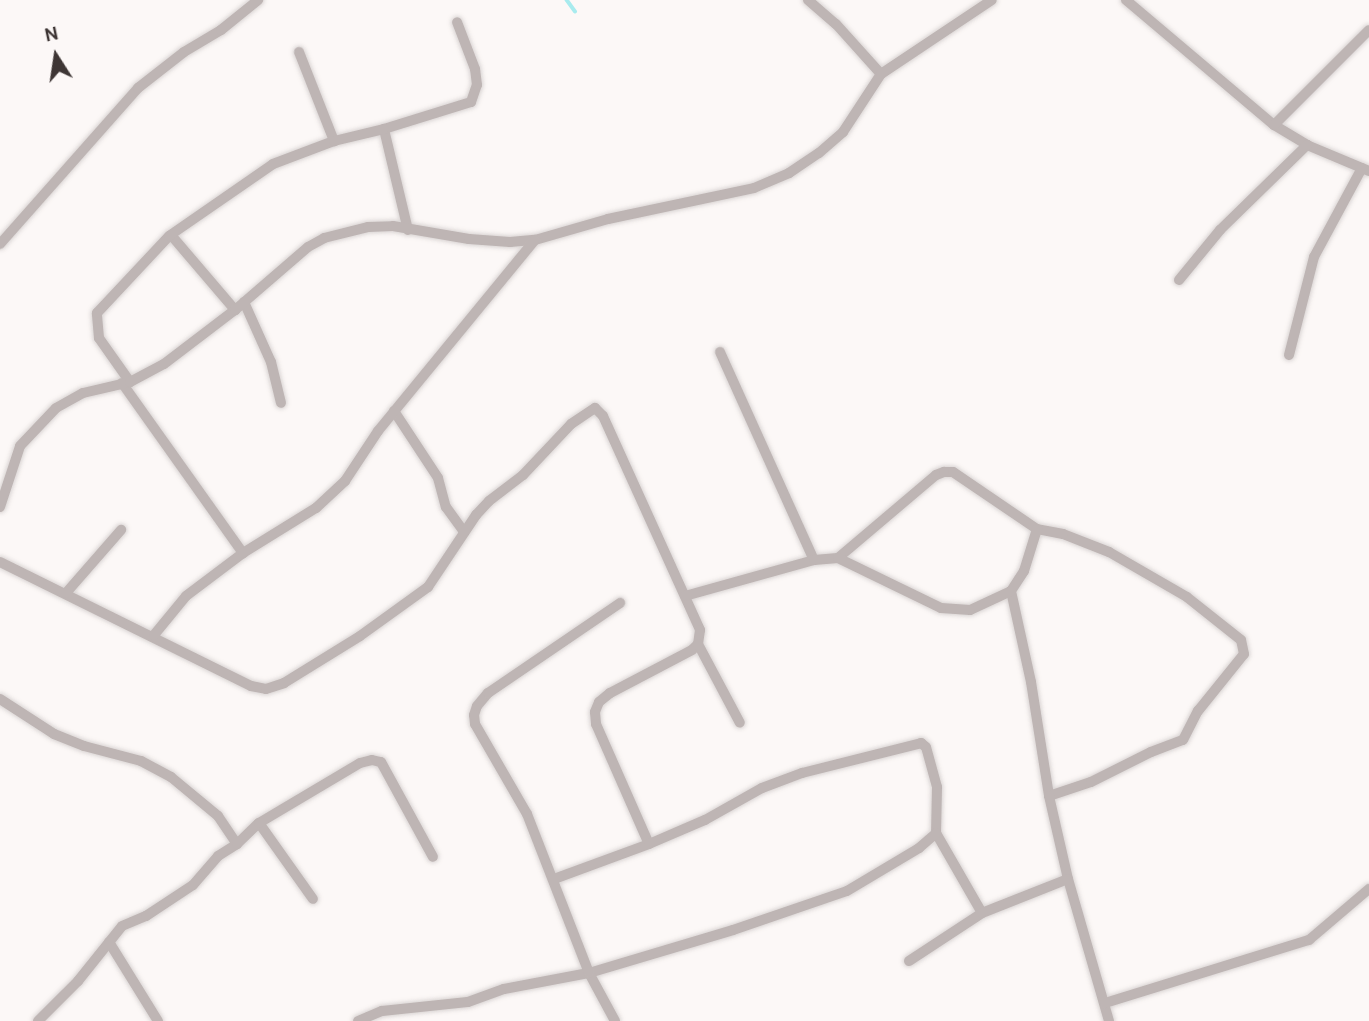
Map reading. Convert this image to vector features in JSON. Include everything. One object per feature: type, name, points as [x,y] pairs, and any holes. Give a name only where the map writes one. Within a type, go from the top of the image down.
[{"type":"street","points":[[0,244],[138,88],[184,52],[221,30],[258,0]]},
{"type":"street","points":[[808,0],[836,24],[881,74]]},
{"type":"street","points":[[1,504],[20,446],[56,408],[83,393],[126,383],[164,364],[240,306],[308,247],[324,238],[368,227],[393,226],[483,240],[534,240],[608,219],[754,188],[789,173],[820,153],[843,132],[881,74],[992,0]]},
{"type":"street","points":[[1126,0],[1274,125],[1307,145],[1366,169],[1314,257],[1289,355]]},
{"type":"street","points":[[243,553],[126,383],[99,338],[97,313],[171,234],[273,164],[334,141],[383,130],[471,102],[477,85],[475,69],[457,22]]},
{"type":"street","points":[[1274,125],[1369,30]]},
{"type":"street","points":[[299,52],[334,141]]},
{"type":"street","points":[[383,130],[408,230]]},
{"type":"street","points":[[1179,280],[1220,230],[1307,145]]},
{"type":"street","points":[[171,234],[240,306],[271,362],[281,403]]},
{"type":"street","points":[[154,635],[186,596],[243,553],[317,508],[345,481],[394,411],[534,240]]},
{"type":"street","points":[[720,352],[814,560]]},
{"type":"street","points":[[0,562],[154,635],[251,686],[266,689],[284,683],[360,636],[428,587],[464,532],[502,489],[523,475],[571,424],[595,408],[603,416],[700,630],[698,644],[740,723]]},
{"type":"street","points":[[394,411],[438,478],[446,507],[464,532]]},
{"type":"street","points":[[838,558],[936,475],[953,472],[1037,529],[1063,534],[1109,552],[1186,597],[1241,640],[1244,647],[1240,661],[1198,711],[1183,740],[1151,752],[1091,782],[1049,796]]},
{"type":"street","points":[[685,596],[814,560],[838,558],[941,608],[970,610],[1011,591],[1024,571],[1037,529]]},
{"type":"street","points":[[66,593],[121,530]]},
{"type":"street","points":[[1011,591],[1031,682],[1049,796],[1068,879],[1110,1021]]},
{"type":"street","points":[[615,1021],[589,973],[527,814],[475,724],[474,715],[488,693],[620,603]]},
{"type":"street","points":[[649,844],[596,724],[595,712],[599,702],[610,693],[698,644]]},
{"type":"street","points":[[0,699],[54,734],[84,746],[141,761],[171,776],[218,816],[237,844]]},
{"type":"street","points":[[554,879],[705,820],[762,788],[792,777],[921,743],[926,747],[937,787],[936,833],[982,913]]},
{"type":"street","points":[[38,1021],[68,993],[122,926],[146,916],[193,885],[218,856],[237,844],[259,823],[360,762],[381,762],[433,857]]},
{"type":"street","points":[[259,823],[313,900]]},
{"type":"street","points":[[358,1021],[382,1012],[468,1002],[496,991],[589,973],[847,891],[919,848],[936,833]]},
{"type":"street","points":[[909,961],[982,913],[1068,879]]},
{"type":"street","points":[[1105,1003],[1309,940],[1369,888]]},
{"type":"street","points":[[109,942],[158,1021]]},
{"type":"waterway","points":[[567,0],[575,11]]}]
